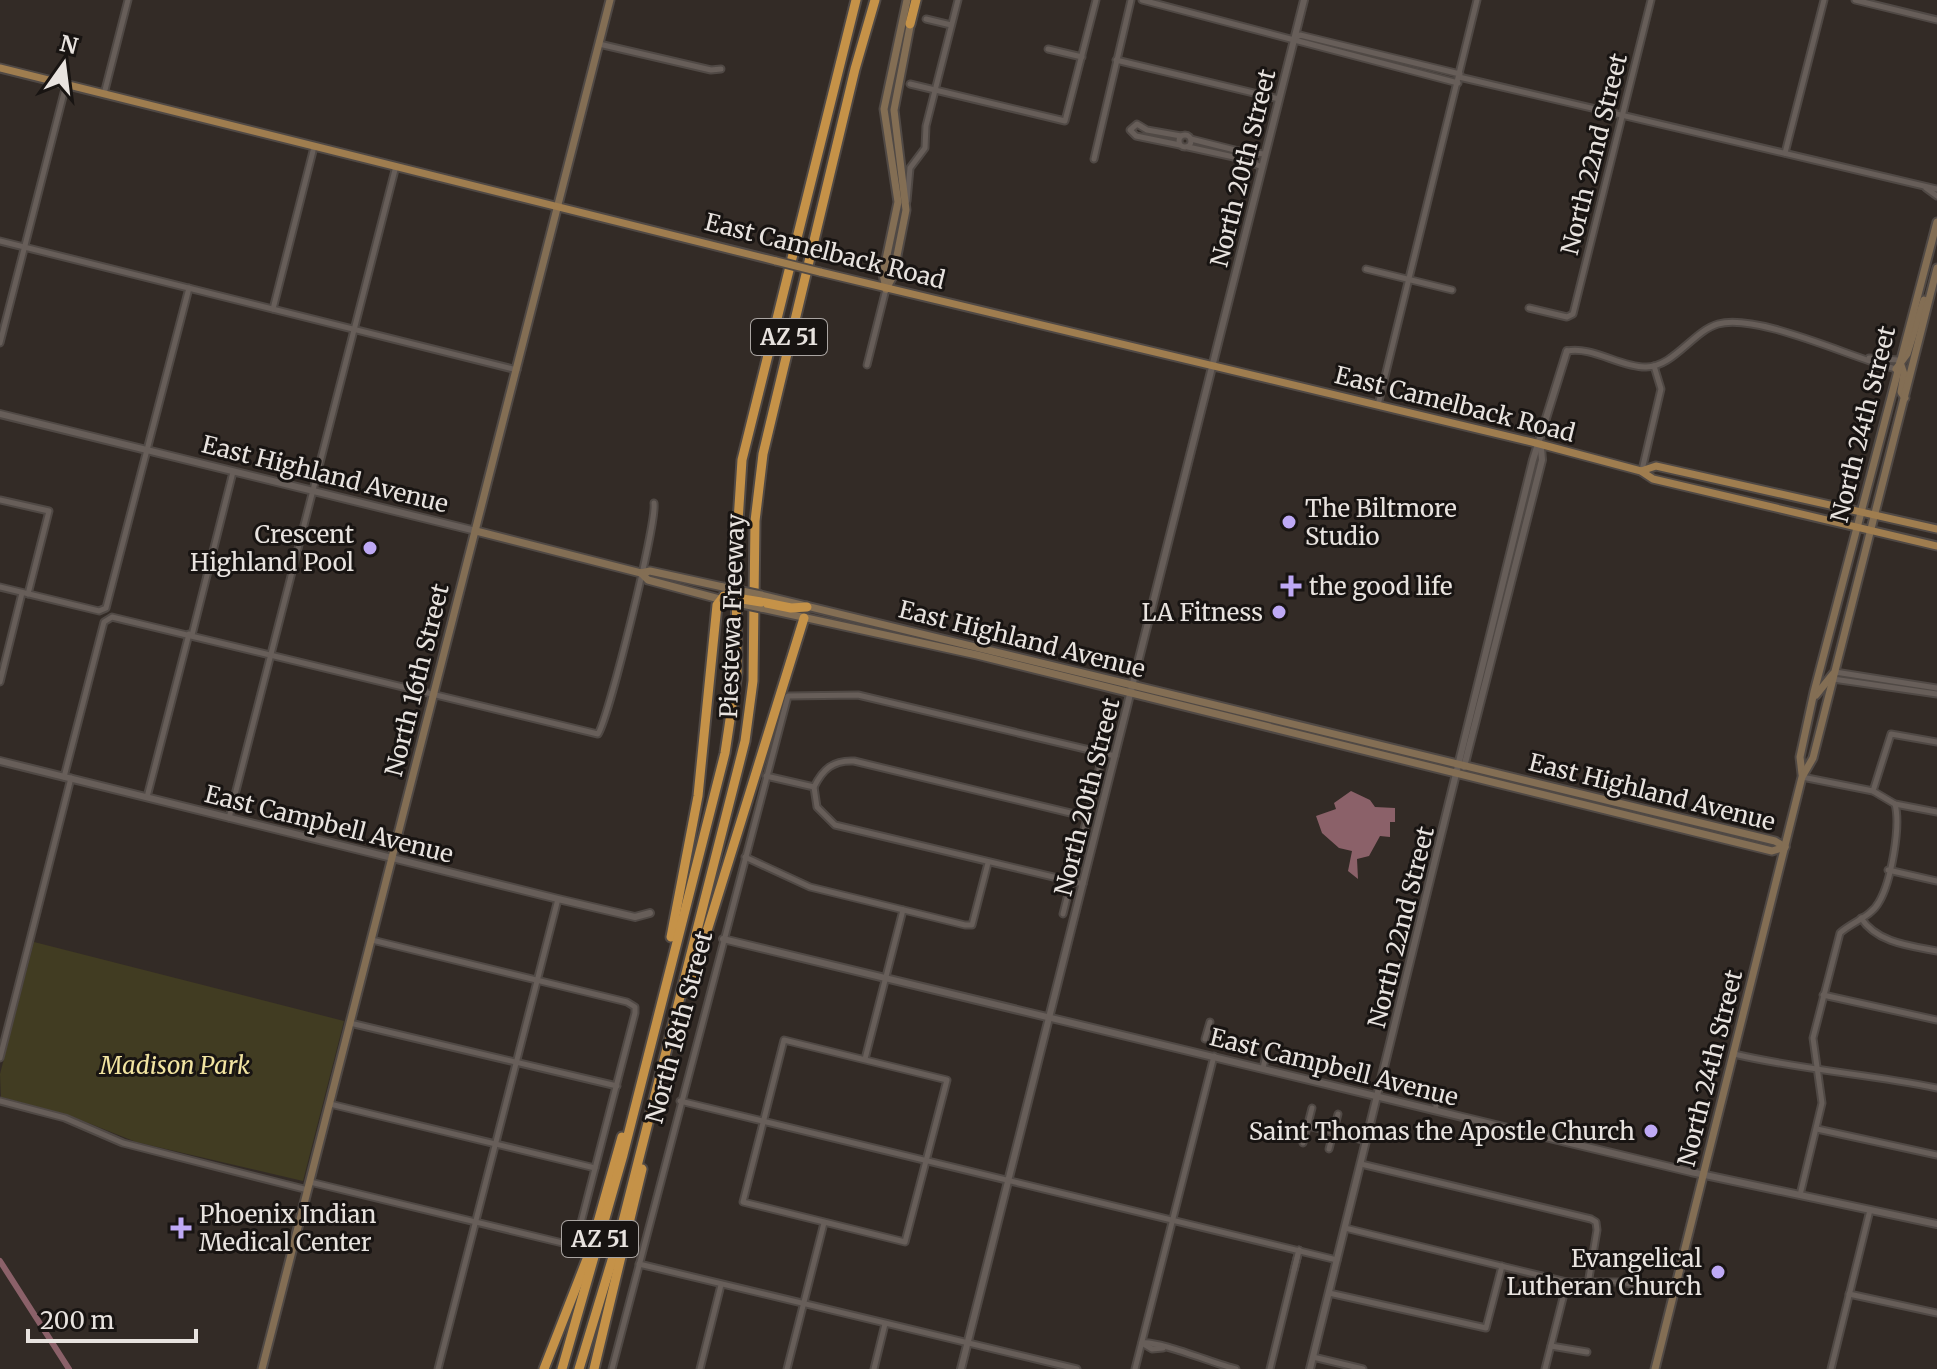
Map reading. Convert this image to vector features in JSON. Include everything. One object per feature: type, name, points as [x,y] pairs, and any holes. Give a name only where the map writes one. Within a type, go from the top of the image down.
[{"type":"highway","name":"Piestewa Freeway","points":[[562,1369],[623,1155],[733,712],[738,645],[737,510],[742,460],[856,0]]},
{"type":"highway","name":"Piestewa Freeway","points":[[579,1369],[619,1237],[745,741],[755,654],[755,521],[767,431],[855,69],[875,0]]},
{"type":"highway","points":[[910,24],[915,0]]},
{"type":"highway","points":[[651,1035],[694,821],[722,595],[791,608],[807,607]]},
{"type":"highway","points":[[670,1040],[689,990],[804,618]]},
{"type":"highway","points":[[544,1369],[589,1254],[616,1153],[633,1108]]},
{"type":"highway","points":[[594,1369],[645,1159],[651,1114]]},
{"type":"main road","name":"North 16th Street","points":[[262,1369],[610,0]]},
{"type":"main road","points":[[886,289],[883,274],[898,202],[884,109],[907,0]]},
{"type":"main road","points":[[886,289],[893,276],[907,202],[894,110],[910,24]]},
{"type":"main road","name":"East Camelback Road","points":[[0,68],[886,289],[1541,444],[1641,471],[1653,479],[1937,546]]},
{"type":"main road","name":"North 24th Street","points":[[1802,777],[1800,757],[1810,709],[1937,222]]},
{"type":"main road","points":[[1905,398],[1901,390],[1899,364],[1937,265]]},
{"type":"main road","name":"North 24th Street","points":[[1655,1369],[1802,777],[1813,758],[1937,265]]},
{"type":"main road","name":"East Camelback Road","points":[[1641,471],[1656,466],[1937,529]]},
{"type":"main road","name":"East Highland Avenue","points":[[476,531],[641,573],[650,571],[722,595]]},
{"type":"main road","name":"East Highland Avenue","points":[[641,573],[648,580],[722,595]]},
{"type":"main road","name":"East Highland Avenue","points":[[761,602],[804,618],[977,652]]},
{"type":"main road","points":[[804,618],[807,607]]},
{"type":"main road","name":"East Highland Avenue","points":[[807,607],[1350,748],[1772,851],[1785,847]]},
{"type":"main road","points":[[1818,680],[1839,653]]},
{"type":"main road","points":[[1810,709],[1834,676]]},
{"type":"main road","name":"East Highland Avenue","points":[[1133,690],[1352,739],[1775,841],[1785,847]]},
{"type":"main road","points":[[1350,748],[1352,739]]},
{"type":"main road","points":[[1678,828],[1680,818]]},
{"type":"street","points":[[104,94],[128,0]]},
{"type":"street","points":[[907,202],[911,163],[925,144],[958,0]]},
{"type":"street","points":[[910,84],[1065,121],[1096,0]]},
{"type":"street","points":[[1094,159],[1131,0]]},
{"type":"street","points":[[1142,0],[1294,39],[1299,44],[1622,114],[1937,189]]},
{"type":"street","name":"North 20th Street","points":[[961,1369],[1304,0]]},
{"type":"street","points":[[1378,405],[1477,0]]},
{"type":"street","name":"North 22nd Street","points":[[1529,308],[1571,317],[1651,0]]},
{"type":"street","points":[[1785,153],[1824,0]]},
{"type":"street","points":[[1855,0],[1937,20]]},
{"type":"street","points":[[926,19],[951,25]]},
{"type":"street","points":[[599,44],[711,70],[721,69]]},
{"type":"street","points":[[1048,49],[1082,57]]},
{"type":"street","points":[[1116,60],[1279,99]]},
{"type":"street","points":[[0,343],[66,85]]},
{"type":"street","points":[[1262,167],[1243,159],[1136,136],[1130,130],[1137,124],[1147,130],[1243,152],[1265,154]]},
{"type":"street","points":[[915,136],[926,131]]},
{"type":"street","points":[[1180,145],[1181,136]]},
{"type":"street","points":[[1188,147],[1191,139]]},
{"type":"street","points":[[273,309],[314,147]]},
{"type":"street","points":[[229,819],[396,166]]},
{"type":"street","points":[[1925,188],[1937,196]]},
{"type":"street","points":[[0,241],[517,370]]},
{"type":"street","points":[[1926,260],[1937,265]]},
{"type":"street","points":[[1366,269],[1452,290]]},
{"type":"street","points":[[0,587],[99,611],[108,605],[189,288]]},
{"type":"street","points":[[867,365],[886,289]]},
{"type":"street","points":[[1567,351],[1640,367],[1654,366],[1715,324],[1729,322],[1899,364]]},
{"type":"street","name":"North 22nd Street","points":[[1310,1369],[1526,504],[1542,460],[1541,444],[1567,351]]},
{"type":"street","points":[[1641,471],[1661,389],[1654,366]]},
{"type":"street","name":"East Highland Avenue","points":[[0,414],[476,531]]},
{"type":"street","points":[[147,797],[233,472]]},
{"type":"street","points":[[0,500],[49,511],[0,682]]},
{"type":"street","points":[[0,1058],[104,622],[116,617],[596,735],[600,732],[641,573],[655,513],[654,503]]},
{"type":"street","points":[[1834,676],[1937,691]]},
{"type":"street","name":"North 18th Street","points":[[612,1369],[788,696],[858,695],[1103,754]]},
{"type":"street","name":"North 20th Street","points":[[1063,914],[1112,717]]},
{"type":"street","points":[[1873,791],[1891,734],[1937,742]]},
{"type":"street","points":[[1103,754],[1116,757]]},
{"type":"street","points":[[0,770],[1,761]]},
{"type":"street","name":"East Campbell Avenue","points":[[1,761],[558,899],[635,917],[650,913]]},
{"type":"street","points":[[1083,884],[835,825],[817,807],[814,787],[827,768],[843,761],[854,761],[1087,817]]},
{"type":"street","points":[[766,776],[814,787]]},
{"type":"street","points":[[1802,777],[1873,791],[1895,804],[1937,812]]},
{"type":"street","points":[[1800,1195],[1817,1129],[1822,1092],[1813,1038],[1823,995],[1840,933],[1879,903],[1898,825],[1895,804]]},
{"type":"street","points":[[745,857],[810,887],[972,925],[988,863]]},
{"type":"street","points":[[1888,870],[1937,881]]},
{"type":"street","points":[[438,1369],[558,899]]},
{"type":"street","points":[[865,1059],[903,910]]},
{"type":"street","points":[[1861,918],[1872,930],[1892,942],[1937,951]]},
{"type":"street","name":"East Campbell Avenue","points":[[723,939],[1704,1174],[1937,1224]]},
{"type":"street","points":[[0,1101],[65,1118],[123,1143],[575,1246],[635,1007],[372,940]]},
{"type":"street","points":[[1823,995],[1937,1020]]},
{"type":"street","points":[[1205,1039],[1210,1022]]},
{"type":"street","points":[[350,1023],[617,1086]]},
{"type":"street","points":[[784,1040],[865,1059],[947,1080],[905,1242],[743,1202],[784,1040]]},
{"type":"street","points":[[1734,1054],[1817,1070],[1870,1074],[1937,1088]]},
{"type":"street","points":[[1263,1068],[1266,1055]]},
{"type":"street","points":[[1135,1369],[1214,1056]]},
{"type":"street","points":[[1435,1110],[1438,1097]]},
{"type":"street","points":[[680,1101],[1337,1260]]},
{"type":"street","points":[[330,1104],[595,1168]]},
{"type":"street","points":[[1303,1143],[1312,1108]]},
{"type":"street","points":[[1329,1149],[1338,1114]]},
{"type":"street","points":[[1308,1126],[1366,1141]]},
{"type":"street","points":[[1817,1129],[1937,1155]]},
{"type":"street","points":[[1361,1164],[1596,1222],[1588,1284]]},
{"type":"street","points":[[1831,1369],[1870,1210]]},
{"type":"street","points":[[787,1369],[824,1223]]},
{"type":"street","points":[[1345,1228],[1567,1282],[1622,1282],[1674,1295]]},
{"type":"street","points":[[1270,1369],[1299,1250]]},
{"type":"street","points":[[639,1264],[1077,1369]]},
{"type":"street","points":[[1329,1293],[1486,1328],[1502,1266]]},
{"type":"street","points":[[1545,1369],[1567,1282]]},
{"type":"street","points":[[700,1369],[721,1284]]},
{"type":"street","points":[[1849,1294],[1937,1313]]},
{"type":"street","points":[[874,1369],[885,1324]]},
{"type":"street","points":[[1142,1343],[1154,1343],[1236,1369]]},
{"type":"street","points":[[1551,1346],[1587,1352]]},
{"type":"street","points":[[1313,1357],[1363,1369]]},
{"type":"green space","name":"Madison Park","points":[[34,942],[344,1021],[303,1181],[136,1142],[68,1115],[1,1097],[0,1074]]},
{"type":"shaded area","points":[[1351,791],[1370,800],[1375,807],[1395,808],[1395,822],[1390,822],[1390,837],[1380,836],[1369,856],[1357,859],[1358,879],[1348,871],[1352,851],[1339,848],[1322,833],[1316,816],[1336,809],[1334,803]]},
{"type":"waterway","points":[[0,1261],[69,1369]]},
{"type":"place","name":"The Biltmore Studio","points":[[1289,522]]},
{"type":"place","name":"Crescent Highland Pool","points":[[370,548]]},
{"type":"place","name":"the good life","points":[[1291,586]]},
{"type":"place","name":"LA Fitness","points":[[1279,612]]},
{"type":"place","name":"Saint Thomas the Apostle Church","points":[[1651,1131]]},
{"type":"place","name":"Phoenix Indian Medical Center","points":[[181,1228]]},
{"type":"place","name":"Evangelical Lutheran Church","points":[[1718,1272]]}]
